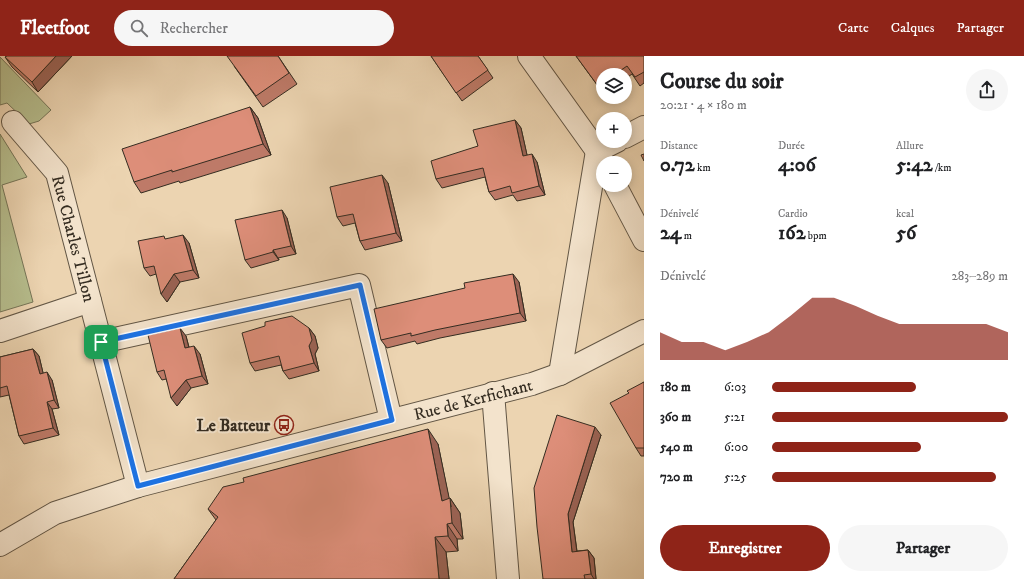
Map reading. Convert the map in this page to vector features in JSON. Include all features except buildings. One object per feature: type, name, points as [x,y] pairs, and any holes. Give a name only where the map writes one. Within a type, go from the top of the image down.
[{"type":"street","points":[[529,56],[599,156]]},
{"type":"street","name":"Rue Charles Tillon","points":[[13,122],[57,173],[138,486]]},
{"type":"street","points":[[632,133],[644,127]]},
{"type":"street","points":[[601,156],[610,148]]},
{"type":"street","points":[[560,374],[596,179]]},
{"type":"street","points":[[619,192],[644,240]]},
{"type":"street","points":[[101,342],[360,285],[392,420]]},
{"type":"street","points":[[0,331],[90,301]]},
{"type":"street","name":"Rue de Kerfichant","points":[[0,545],[55,513],[138,486],[532,384],[560,374],[644,331]]},
{"type":"street","points":[[493,393],[508,579]]},
{"type":"green space","points":[[0,57],[51,110],[39,121],[29,124],[7,103],[0,105]]},
{"type":"green space","points":[[0,134],[27,177],[2,185],[33,302],[0,312]]},
{"type":"place","name":"Le Batteur","points":[[284,425]]},
{"type":"route","points":[[360,285],[386,400],[392,420],[138,486],[101,342],[360,285]]}]
